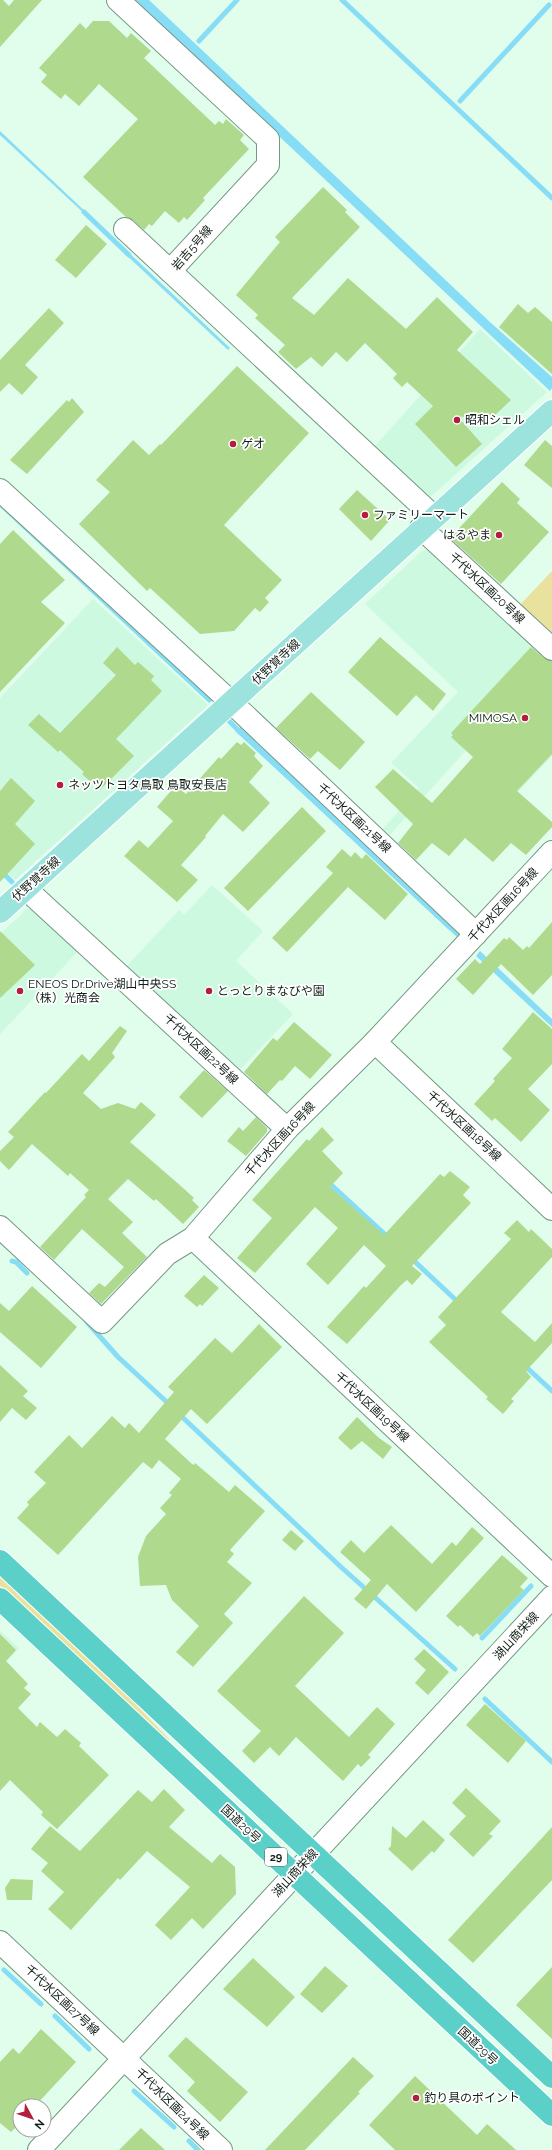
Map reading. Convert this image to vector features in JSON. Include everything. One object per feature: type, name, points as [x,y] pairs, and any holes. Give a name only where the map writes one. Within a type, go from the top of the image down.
[{"type":"highway","name":"29","points":[[0,1561],[552,2077]]},
{"type":"highway","name":"国道29号","points":[[0,1599],[552,2115]]},
{"type":"main road","name":"伏野覚寺線","points":[[0,912],[552,411]]},
{"type":"street","name":"岩吉5号線","points":[[118,0],[268,139],[268,164],[170,270],[428,522]]},
{"type":"street","points":[[125,229],[170,270]]},
{"type":"street","name":"千代水区画21号線","points":[[0,490],[232,703],[476,934]]},
{"type":"street","name":"千代水区画20号線","points":[[428,522],[552,649]]},
{"type":"street","name":"千代水区画16号線","points":[[0,1227],[102,1322],[167,1254],[193,1238],[287,1129],[375,1042],[552,852]]},
{"type":"street","name":"千代水区画22号線","points":[[26,889],[287,1129]]},
{"type":"street","name":"千代水区画18号線","points":[[375,1042],[552,1209]]},
{"type":"street","name":"千代水区画19号線","points":[[193,1238],[552,1576]]},
{"type":"street","name":"湖山商栄線","points":[[39,2150],[552,1597]]},
{"type":"street","name":"千代水区画27号線","points":[[0,1942],[124,2058]]},
{"type":"street","name":"千代水区画24号線","points":[[124,2058],[220,2150]]},
{"type":"shaded area","name":"昭和シェル","points":[[480,329],[547,392],[427,500],[373,448]]},
{"type":"shaded area","points":[[423,550],[437,551],[552,660],[552,756],[517,793],[467,749],[388,837],[381,831],[419,788],[391,763],[458,692],[365,604]]},
{"type":"shaded area","points":[[552,571],[552,641],[517,608]]},
{"type":"shaded area","name":"ネッツトヨタ鳥取 鳥取安長店","points":[[93,599],[208,705],[15,880],[0,865],[0,698]]},
{"type":"shaded area","name":"とっとりまなびや園","points":[[212,885],[263,931],[236,961],[293,1014],[237,1073],[125,968],[179,910],[184,915]]},
{"type":"shaded area","name":"ENEOS Dr.Drive湖山中央SS （株）光商会","points":[[27,909],[41,910],[81,948],[0,1034],[0,934]]},
{"type":"shaded area","points":[[0,1574],[99,1666],[169,1739],[168,1742],[0,1586]]},
{"type":"shaded area","points":[[0,1631],[19,1648],[0,1669]]},
{"type":"water","points":[[134,0],[149,0],[491,323],[552,377],[552,388],[550,391]]},
{"type":"water","points":[[0,131],[89,215],[88,217],[0,135]]},
{"type":"water","points":[[125,249],[230,348],[228,350],[123,252]]},
{"type":"water","points":[[0,500],[213,700],[209,703],[0,507]]},
{"type":"water","points":[[240,727],[452,924],[448,929],[235,731]]},
{"type":"water","points":[[480,951],[552,1019],[552,1027],[476,956]]},
{"type":"building","points":[[0,0],[3,0],[9,6],[14,0],[42,0],[0,47]]},
{"type":"building","points":[[93,21],[109,21],[127,38],[131,33],[151,51],[144,58],[215,125],[219,121],[223,124],[226,119],[244,135],[240,140],[249,149],[203,198],[205,200],[187,220],[184,217],[179,223],[165,211],[152,226],[149,224],[144,230],[133,220],[126,217],[83,177],[138,119],[99,84],[79,106],[65,94],[61,99],[41,82],[47,75],[39,68],[80,23],[86,29]]},
{"type":"building","points":[[323,187],[347,210],[345,212],[360,227],[292,298],[314,315],[348,278],[406,329],[437,297],[473,332],[457,350],[511,400],[495,415],[458,417],[482,444],[456,467],[415,424],[433,406],[407,382],[402,387],[393,378],[397,374],[365,343],[347,362],[336,352],[322,367],[311,357],[296,369],[278,352],[285,345],[255,318],[258,315],[236,295],[280,242],[275,237]]},
{"type":"building","points":[[86,225],[107,244],[76,278],[55,260]]},
{"type":"building","points":[[518,304],[528,313],[535,307],[552,322],[552,374],[499,327]]},
{"type":"building","points":[[49,308],[64,323],[25,365],[38,377],[22,395],[9,383],[0,392],[0,360]]},
{"type":"building","points":[[237,366],[309,433],[224,525],[282,580],[265,598],[269,602],[260,612],[255,608],[234,631],[200,634],[150,588],[147,591],[79,524],[110,492],[96,480],[133,440],[149,455],[160,444],[161,445]]},
{"type":"building","points":[[72,398],[84,412],[27,474],[10,460],[67,400],[69,402]]},
{"type":"building","points":[[545,440],[552,446],[552,488],[524,465]]},
{"type":"building","points":[[502,482],[520,499],[517,503],[549,532],[501,584],[450,538]]},
{"type":"building","points":[[357,490],[390,520],[371,541],[339,509]]},
{"type":"building","points":[[13,530],[65,580],[41,602],[65,623],[0,692],[0,544]]},
{"type":"building","points":[[380,637],[446,694],[433,711],[416,695],[397,716],[348,672]]},
{"type":"building","points":[[117,647],[135,665],[138,662],[154,676],[151,680],[162,691],[116,739],[134,756],[100,790],[82,774],[84,772],[60,750],[58,752],[28,725],[39,714],[60,733],[116,675],[103,663]]},
{"type":"building","points":[[531,647],[544,658],[552,661],[552,754],[517,791],[552,822],[552,827],[526,855],[511,843],[493,862],[465,838],[449,856],[432,843],[416,860],[398,843],[413,824],[375,787],[393,769],[432,803],[473,757],[451,737],[453,735],[451,733]]},
{"type":"building","points":[[311,692],[365,742],[340,770],[318,751],[310,759],[276,728]]},
{"type":"building","points":[[237,742],[241,745],[244,742],[256,753],[254,756],[263,766],[249,782],[270,803],[243,832],[223,814],[205,836],[206,837],[181,865],[198,880],[177,902],[124,856],[139,840],[148,848],[173,821],[157,807],[176,785],[186,794],[219,757],[221,759]]},
{"type":"building","points":[[11,778],[35,801],[15,824],[35,844],[0,882],[0,791]]},
{"type":"building","points":[[302,807],[326,831],[248,911],[224,888]]},
{"type":"building","points":[[342,849],[351,857],[355,852],[362,859],[366,854],[408,894],[385,920],[348,887],[287,952],[272,938],[333,873],[326,867]]},
{"type":"building","points":[[552,922],[552,975],[533,995],[501,964],[473,995],[456,979],[475,959],[480,964],[504,938],[507,940],[509,937],[523,950],[527,946],[529,948]]},
{"type":"building","points":[[0,931],[35,965],[0,998]]},
{"type":"building","points":[[533,1012],[552,1029],[552,1064],[528,1089],[550,1110],[521,1142],[495,1118],[492,1121],[474,1104],[495,1081],[493,1079],[512,1058],[502,1049]]},
{"type":"building","points":[[294,1022],[332,1055],[310,1079],[295,1066],[282,1081],[280,1080],[267,1094],[244,1072],[273,1038],[277,1041]]},
{"type":"building","points":[[120,1026],[127,1031],[112,1053],[115,1057],[83,1093],[101,1109],[118,1103],[135,1109],[141,1102],[156,1115],[130,1142],[194,1198],[192,1200],[199,1207],[183,1224],[156,1199],[154,1201],[128,1179],[108,1199],[133,1222],[122,1233],[147,1257],[101,1304],[89,1293],[99,1283],[105,1287],[124,1267],[82,1229],[54,1260],[40,1247],[86,1197],[84,1195],[89,1190],[70,1173],[68,1176],[32,1144],[9,1170],[0,1161],[0,1151],[14,1137],[8,1132],[45,1092],[46,1093],[82,1054],[89,1061]]},
{"type":"building","points":[[204,1070],[228,1091],[202,1118],[179,1097]]},
{"type":"building","points":[[256,1117],[267,1128],[267,1132],[246,1156],[227,1141],[239,1127],[243,1131]]},
{"type":"building","points":[[322,1127],[334,1140],[322,1151],[343,1173],[330,1187],[384,1235],[440,1174],[444,1177],[450,1171],[470,1187],[463,1195],[471,1203],[412,1266],[422,1274],[412,1285],[407,1280],[401,1285],[347,1344],[327,1327],[364,1286],[366,1288],[386,1266],[364,1245],[328,1285],[306,1264],[338,1228],[315,1207],[255,1273],[237,1258],[272,1218],[252,1200],[307,1139],[309,1141]]},
{"type":"building","points":[[517,1220],[529,1232],[531,1229],[552,1249],[552,1257],[501,1312],[535,1342],[552,1323],[552,1343],[526,1371],[531,1377],[511,1399],[514,1401],[503,1414],[486,1399],[488,1397],[429,1342],[446,1325],[438,1317],[511,1239],[504,1233]]},
{"type":"building","points":[[204,1275],[219,1288],[202,1306],[200,1304],[197,1307],[184,1296]]},
{"type":"building","points":[[32,1286],[77,1327],[41,1368],[0,1332],[0,1303],[9,1311]]},
{"type":"building","points":[[259,1324],[282,1347],[207,1424],[191,1409],[165,1439],[192,1464],[194,1465],[195,1463],[229,1492],[235,1485],[265,1511],[230,1550],[234,1554],[227,1562],[252,1583],[224,1614],[233,1623],[193,1667],[176,1652],[199,1626],[172,1600],[166,1585],[140,1586],[138,1557],[146,1536],[166,1514],[160,1508],[172,1495],[169,1493],[181,1479],[159,1460],[152,1469],[143,1462],[58,1555],[17,1518],[29,1505],[27,1502],[46,1483],[34,1472],[69,1435],[82,1448],[112,1416],[125,1428],[129,1423],[139,1433],[174,1392],[168,1387],[215,1338],[232,1353]]},
{"type":"building","points":[[0,1365],[28,1391],[23,1396],[37,1408],[26,1420],[12,1408],[0,1422]]},
{"type":"building","points":[[357,1417],[379,1438],[392,1447],[383,1459],[362,1441],[351,1450],[338,1438]]},
{"type":"building","points":[[391,1525],[432,1564],[452,1542],[456,1546],[472,1527],[484,1538],[416,1612],[387,1584],[366,1609],[354,1599],[371,1580],[340,1552],[351,1540],[364,1553]]},
{"type":"building","points":[[291,1530],[304,1541],[295,1551],[282,1540]]},
{"type":"building","points":[[502,1555],[528,1578],[520,1587],[524,1590],[480,1636],[477,1633],[473,1637],[460,1625],[458,1627],[446,1616]]},
{"type":"building","points":[[304,1596],[344,1633],[295,1686],[349,1737],[377,1707],[395,1724],[368,1755],[371,1757],[361,1767],[358,1764],[343,1781],[296,1737],[279,1756],[270,1747],[254,1763],[242,1751],[261,1731],[217,1691]]},
{"type":"building","points":[[0,1634],[16,1650],[6,1661],[28,1684],[24,1688],[31,1694],[18,1708],[37,1727],[40,1722],[57,1737],[65,1729],[81,1743],[79,1746],[109,1775],[57,1829],[41,1815],[43,1812],[10,1780],[0,1791]]},
{"type":"building","points":[[424,1649],[449,1672],[428,1695],[415,1683],[426,1670],[414,1659]]},
{"type":"building","points":[[485,1704],[526,1741],[508,1763],[466,1725]]},
{"type":"building","points":[[466,1788],[501,1821],[489,1834],[493,1836],[473,1857],[449,1834],[466,1816],[452,1803]]},
{"type":"building","points":[[164,1789],[185,1810],[169,1827],[212,1863],[220,1854],[235,1867],[236,1894],[203,1929],[192,1918],[171,1940],[155,1925],[190,1887],[147,1851],[120,1880],[118,1878],[71,1930],[48,1909],[64,1892],[41,1871],[48,1863],[31,1849],[50,1826],[80,1851],[138,1790],[152,1802]]},
{"type":"building","points":[[423,1820],[445,1840],[434,1853],[432,1851],[412,1871],[388,1849],[391,1846],[392,1826],[406,1838]]},
{"type":"building","points":[[552,1827],[552,1880],[473,1963],[448,1940]]},
{"type":"building","points":[[11,1879],[33,1880],[32,1900],[7,1900],[5,1888]]},
{"type":"building","points":[[253,1958],[295,1997],[267,2027],[223,1989]]},
{"type":"building","points":[[325,1966],[348,1986],[322,2013],[300,1994]]},
{"type":"building","points":[[552,1967],[552,2039],[516,2005]]},
{"type":"building","points":[[41,2029],[76,2062],[42,2098],[12,2098],[11,2132],[0,2123],[0,2062],[13,2048],[19,2054]]},
{"type":"building","points":[[186,2037],[248,2092],[220,2122],[187,2091],[195,2082],[168,2056]]},
{"type":"building","points":[[353,2057],[374,2076],[358,2092],[360,2093],[305,2150],[265,2150]]},
{"type":"building","name":"釣り具のポイント","points":[[415,2076],[477,2135],[487,2124],[516,2150],[395,2150],[369,2125]]},
{"type":"building","points":[[141,2128],[165,2150],[119,2150]]},
{"type":"waterway","points":[[199,41],[237,0]]},
{"type":"waterway","points":[[342,0],[552,198]]},
{"type":"waterway","points":[[460,101],[549,5]]},
{"type":"waterway","points":[[84,212],[129,255]]},
{"type":"waterway","points":[[224,716],[241,733]]},
{"type":"waterway","points":[[0,870],[12,882]]},
{"type":"waterway","points":[[444,922],[464,940]]},
{"type":"waterway","points":[[327,1181],[390,1239]]},
{"type":"waterway","points":[[411,1258],[459,1303]]},
{"type":"waterway","points":[[12,1261],[16,1262],[27,1273]]},
{"type":"waterway","points":[[87,1322],[118,1357],[170,1405]]},
{"type":"waterway","points":[[524,1365],[552,1391]]},
{"type":"waterway","points":[[179,1414],[341,1567],[455,1669]]},
{"type":"waterway","points":[[482,1638],[531,1586]]},
{"type":"waterway","points":[[485,1699],[552,1762]]},
{"type":"waterway","points":[[4,1970],[41,2004]]},
{"type":"waterway","points":[[55,2016],[89,2049]]},
{"type":"waterway","points":[[134,2091],[174,2127]]},
{"type":"waterway","points":[[189,2141],[198,2150]]},
{"type":"place","name":"昭和シェル","points":[[457,420]]},
{"type":"place","name":"ゲオ","points":[[233,444]]},
{"type":"place","name":"ファミリーマート","points":[[365,515]]},
{"type":"place","name":"はるやま","points":[[499,535]]},
{"type":"place","name":"MIMOSA","points":[[525,718]]},
{"type":"place","name":"ネッツトヨタ鳥取 鳥取安長店","points":[[60,785]]},
{"type":"place","name":"ENEOS Dr.Drive湖山中央SS （株）光商会","points":[[20,991]]},
{"type":"place","name":"とっとりまなびや園","points":[[209,991]]},
{"type":"place","name":"釣り具のポイント","points":[[416,2098]]}]
